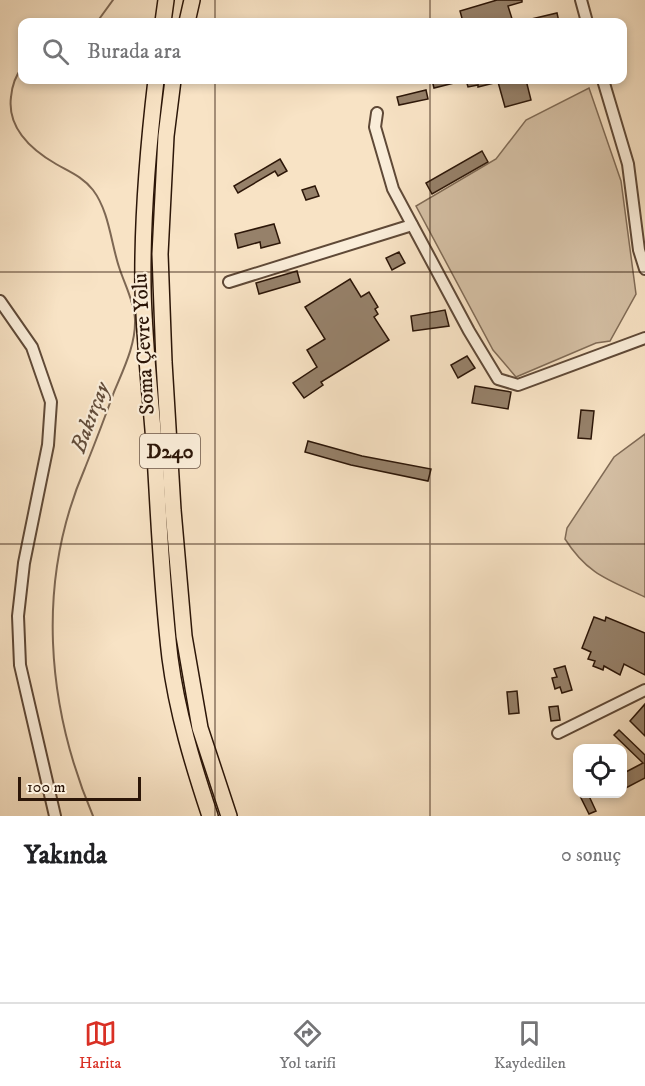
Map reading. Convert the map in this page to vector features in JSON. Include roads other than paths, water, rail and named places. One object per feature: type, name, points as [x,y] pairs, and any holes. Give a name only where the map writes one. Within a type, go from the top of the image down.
[{"type":"highway","points":[[161,0],[162,18]]},
{"type":"highway","points":[[163,18],[166,0]]},
{"type":"highway","points":[[181,18],[183,0]]},
{"type":"highway","points":[[188,18],[192,0]]},
{"type":"highway","name":"Soma Çevre Yolu","points":[[156,84],[146,185],[143,289],[165,603],[170,660],[182,719],[210,816]]},
{"type":"highway","name":"Soma Çevre Yolu","points":[[172,84],[166,136],[160,254],[164,362],[174,510],[184,636],[200,728],[229,816]]},
{"type":"street","points":[[581,0],[585,18]]},
{"type":"street","points":[[604,84],[628,164],[639,250],[645,269]]},
{"type":"street","points":[[376,113],[375,127],[393,189],[469,331],[498,379],[518,385],[645,338]]},
{"type":"street","points":[[229,282],[412,225]]},
{"type":"street","points":[[0,301],[32,347],[51,402],[48,445],[24,563],[18,616],[20,665],[55,816]]},
{"type":"street","points":[[558,733],[645,690]]},
{"type":"waterway","name":"Bakırçay","points":[[100,18],[113,0]]},
{"type":"waterway","name":"Bakırçay","points":[[18,73],[11,97],[13,119],[17,128],[38,152],[81,178],[98,198],[106,217],[135,319],[134,338],[129,356],[69,511],[59,554],[54,598],[53,643],[57,687],[65,731],[77,774],[93,816]]}]
